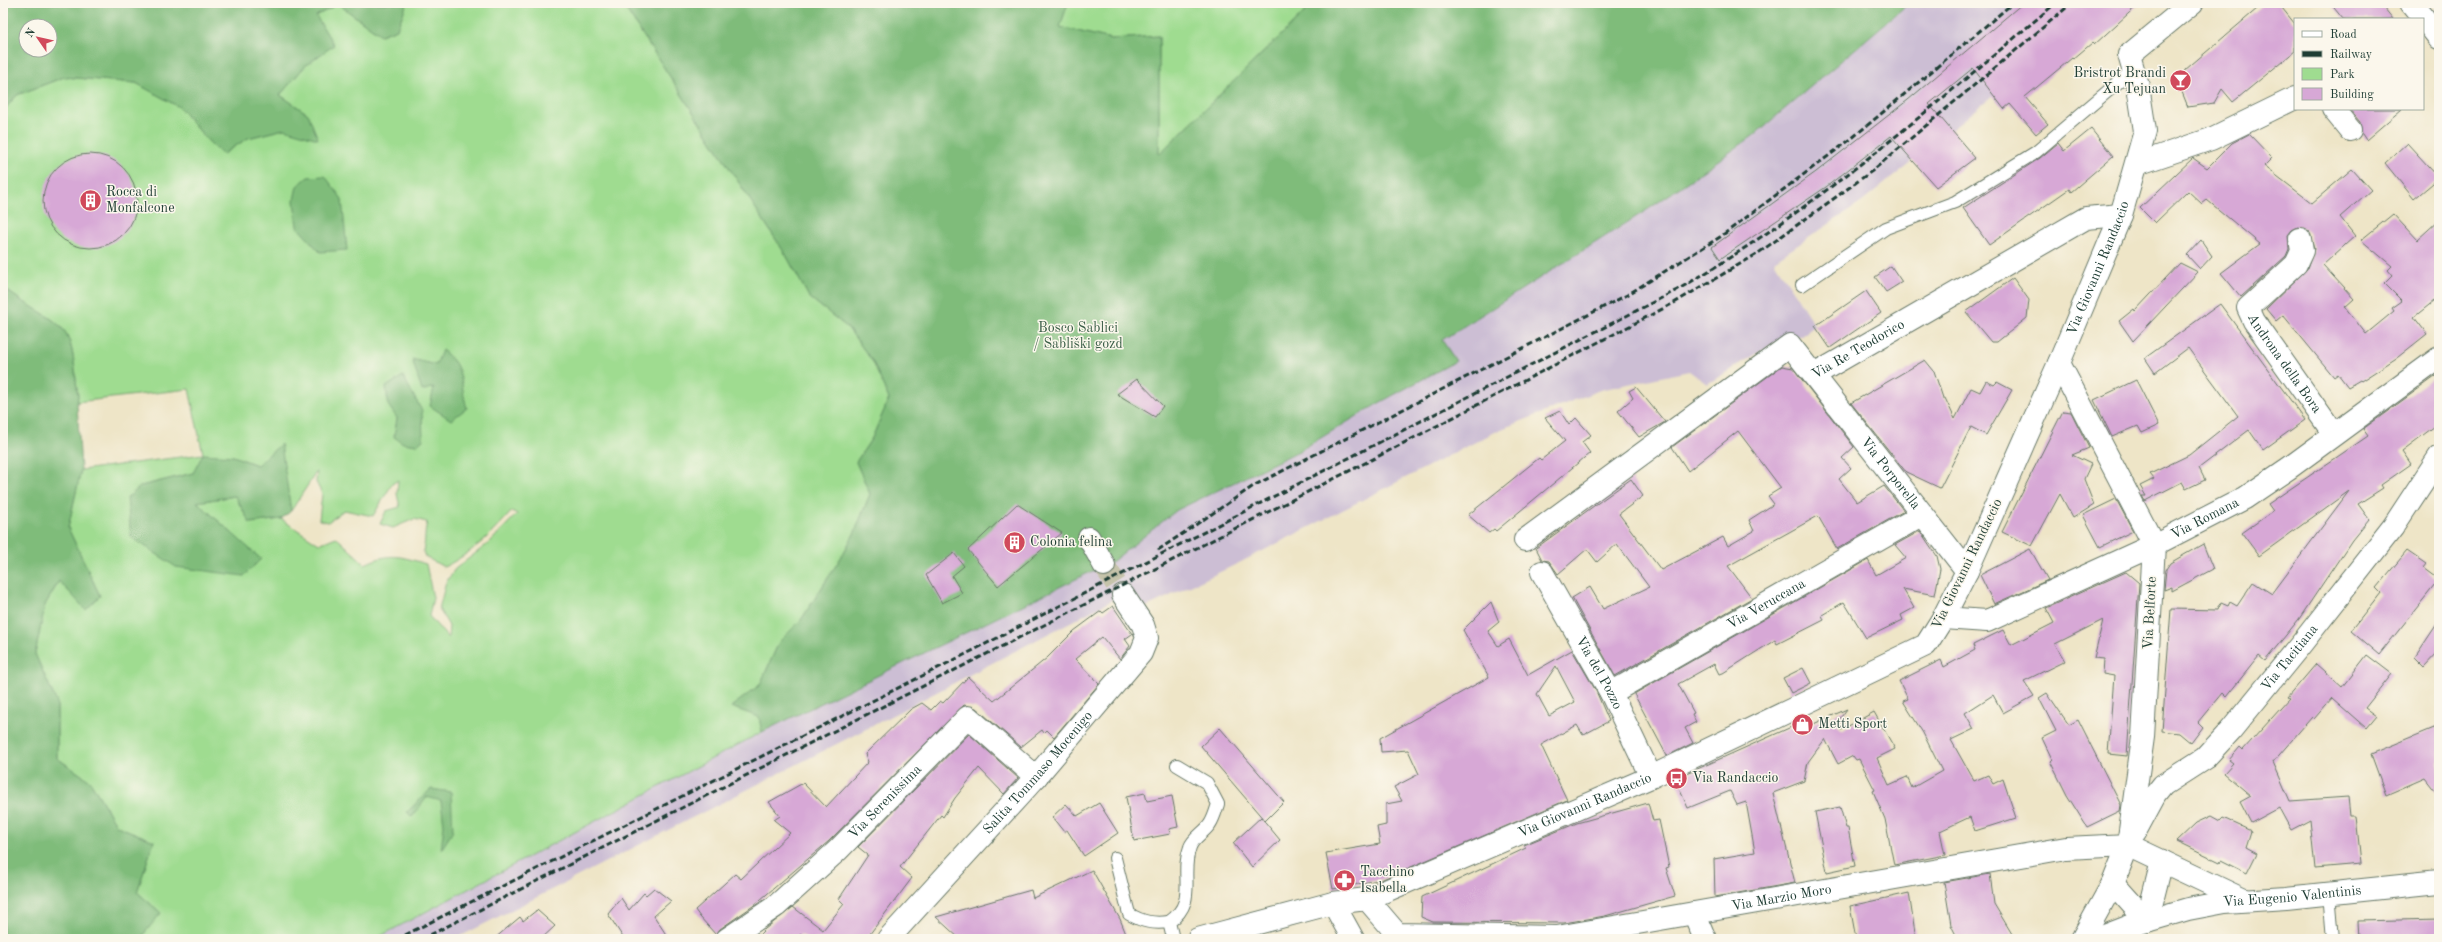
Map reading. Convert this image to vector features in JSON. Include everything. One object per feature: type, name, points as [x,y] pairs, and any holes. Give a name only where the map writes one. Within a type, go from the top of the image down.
[{"type":"street","points":[[2131,62],[2192,3]]},
{"type":"street","points":[[2410,3],[2422,18]]},
{"type":"street","points":[[2424,20],[2439,38]]},
{"type":"street","name":"Via Giovanni Randaccio","points":[[1198,939],[1333,903],[1367,899],[1652,777],[1926,645],[1943,618],[1967,571],[2059,362],[2121,215],[2137,164],[2145,131],[2138,86],[2131,62]]},
{"type":"street","points":[[2137,164],[2211,139],[2294,98]]},
{"type":"street","points":[[2334,110],[2350,130]]},
{"type":"street","name":"Via Re Teodorico","points":[[1525,540],[1790,345],[1814,375],[2086,218],[2121,215]]},
{"type":"street","name":"Androna della Bora","points":[[2300,239],[2302,251],[2296,264],[2248,308],[2254,321],[2334,434]]},
{"type":"street","name":"Via Romana","points":[[1943,618],[1987,621],[2154,545],[2245,498],[2439,358]]},
{"type":"street","points":[[2059,362],[2154,545]]},
{"type":"street","name":"Via Porporella","points":[[1814,375],[1967,571]]},
{"type":"street","name":"Via Tacitiana","points":[[2128,845],[2155,795],[2163,785],[2205,758],[2231,730],[2393,527],[2439,457]]},
{"type":"street","name":"Via Veruccana","points":[[1611,692],[1922,515]]},
{"type":"street","points":[[1089,538],[1104,565]]},
{"type":"street","name":"Via Belforte","points":[[2082,939],[2113,883],[2128,845],[2143,737],[2154,545]]},
{"type":"street","name":"Via del Pozzo","points":[[1542,572],[1611,692],[1652,777]]},
{"type":"street","name":"Salita Tommaso Mocenigo","points":[[888,939],[1036,777],[1141,653],[1148,638],[1143,625],[1123,595]]},
{"type":"street","name":"Via Serenissima","points":[[727,939],[776,906],[838,850],[968,717],[1036,777]]},
{"type":"street","name":"Via Marzio Moro","points":[[1367,899],[1392,936],[1557,937],[2066,848],[2128,845],[2244,900]]},
{"type":"street","points":[[2139,928],[2162,862]]},
{"type":"street","name":"Via Eugenio Valentinis","points":[[2097,939],[2139,928],[2188,909],[2244,900],[2439,882]]},
{"type":"street","points":[[2113,883],[2139,928]]},
{"type":"street","points":[[1333,903],[1353,939]]},
{"type":"street","points":[[1694,913],[1704,939]]},
{"type":"lane","points":[[1802,285],[1886,228],[1955,202],[2036,152],[2131,62]]},
{"type":"lane","points":[[1115,858],[1129,914],[1141,921],[1157,924],[1169,922],[1179,915],[1187,898],[1185,864],[1190,844],[1210,823],[1218,804],[1207,783],[1177,765]]},
{"type":"lane","points":[[2328,893],[2333,939]]},
{"type":"lane","points":[[1169,922],[1173,939]]},
{"type":"shaded area","points":[[1909,3],[2137,3],[2116,23],[2118,25],[2094,45],[2091,43],[2025,97],[2048,124],[2036,134],[2010,104],[2004,109],[1993,96],[1862,202],[1774,261],[1815,326],[1801,336],[1786,336],[1707,384],[1689,371],[1600,390],[1499,430],[1239,563],[1142,609],[1126,593],[866,729],[455,939],[375,939],[762,732],[1112,561],[1177,510],[1299,451],[1379,403],[1456,361],[1442,340],[1650,208],[1753,136]]},
{"type":"green space","points":[[3,3],[407,3],[397,29],[381,35],[338,4],[316,16],[334,45],[306,65],[280,95],[308,114],[318,139],[284,129],[248,138],[223,154],[210,143],[179,107],[136,83],[64,77],[17,95],[3,111]]},
{"type":"green space","points":[[407,3],[622,3],[786,255],[809,297],[848,328],[873,362],[889,399],[872,438],[856,462],[870,494],[855,532],[842,556],[801,620],[779,642],[760,685],[731,707],[759,717],[762,732],[375,939],[149,939],[142,935],[161,913],[137,892],[154,841],[117,826],[90,781],[57,758],[57,703],[35,654],[45,605],[60,580],[100,596],[68,528],[81,470],[203,454],[189,389],[77,402],[78,396],[73,357],[67,335],[55,321],[18,298],[3,286],[3,111],[17,95],[64,77],[136,83],[179,107],[210,143],[223,154],[248,138],[284,129],[308,114],[280,95],[306,65],[333,45],[316,16],[338,4],[381,35],[397,29]],"holes":[[[233,456],[257,465],[287,490],[291,511],[317,471],[316,482],[322,494],[319,520],[328,522],[344,510],[373,516],[392,484],[398,480],[397,494],[400,507],[386,511],[380,524],[393,528],[414,519],[427,522],[423,551],[425,557],[444,567],[464,556],[473,549],[512,511],[517,514],[489,543],[455,569],[446,582],[439,609],[449,626],[448,638],[429,616],[433,598],[426,564],[395,556],[381,558],[365,564],[336,537],[319,544],[281,519],[250,523],[235,496],[197,502],[232,533],[141,486],[193,473]]]},
{"type":"green space","name":"Bosco Sablici / Sabliški gozd","points":[[622,3],[1068,3],[1060,27],[1111,39],[1159,36],[1159,154],[1314,3],[1909,3],[1753,136],[1650,208],[1442,340],[1456,361],[1379,403],[1299,451],[1177,510],[1113,561],[762,732],[759,717],[731,707],[760,685],[779,642],[801,620],[842,556],[855,532],[870,494],[856,462],[872,438],[889,399],[873,362],[848,328],[809,297],[786,255]]},
{"type":"green space","points":[[1068,3],[1314,3],[1159,154],[1159,36],[1111,39],[1060,27]]},
{"type":"green space","points":[[325,176],[342,199],[347,250],[320,252],[297,227],[294,200],[297,186],[308,177]]},
{"type":"green space","points":[[3,286],[18,298],[55,321],[67,335],[72,349],[78,396],[77,403],[81,470],[68,528],[100,596],[86,610],[59,581],[45,605],[35,654],[57,703],[57,758],[90,781],[117,826],[154,841],[137,892],[161,913],[143,935],[149,939],[3,939]]},
{"type":"green space","points":[[442,350],[450,357],[458,369],[467,408],[451,420],[430,406],[434,387],[422,391],[412,359],[436,365]]},
{"type":"green space","points":[[403,376],[422,411],[423,440],[417,445],[403,443],[394,437],[397,418],[388,405],[386,387]]},
{"type":"green space","points":[[281,444],[291,511],[281,519],[250,523],[235,496],[197,502],[261,559],[244,576],[176,567],[131,537],[127,498],[141,486],[193,473],[203,454],[233,456],[257,465]]},
{"type":"green space","points":[[431,789],[451,792],[453,831],[441,850],[444,825],[441,801],[427,797],[412,817],[407,812]]},
{"type":"building","points":[[2023,3],[2140,3],[2094,45],[2092,43],[2073,59],[2072,58],[2025,97],[2048,124],[2036,134],[2010,104],[2004,109],[1973,68],[1929,104],[1975,158],[1936,187],[1891,136],[1826,187],[1720,259],[1712,247],[1816,172],[1908,100]]},
{"type":"building","points":[[2264,3],[2278,3],[2294,23],[2294,52],[2233,102],[2222,89],[2214,103],[2188,107],[2180,87],[2185,70]]},
{"type":"building","points":[[2330,3],[2380,3],[2392,18],[2342,18]]},
{"type":"building","points":[[2350,110],[2401,110],[2366,140],[2362,134],[2360,122]]},
{"type":"building","points":[[2091,129],[2113,156],[2071,192],[2069,189],[1989,245],[1963,208],[2040,158],[2058,143],[2064,151]]},
{"type":"building","points":[[2249,134],[2272,158],[2264,166],[2312,203],[2352,169],[2371,190],[2340,217],[2355,236],[2323,265],[2354,299],[2345,307],[2366,334],[2394,311],[2392,308],[2402,301],[2385,284],[2393,276],[2388,270],[2392,266],[2361,240],[2393,214],[2417,240],[2439,220],[2439,297],[2414,317],[2427,334],[2398,357],[2361,381],[2360,380],[2348,387],[2338,374],[2334,377],[2283,315],[2276,321],[2266,309],[2307,269],[2314,249],[2309,231],[2298,227],[2292,230],[2288,235],[2289,249],[2286,256],[2241,297],[2221,273],[2260,244],[2207,200],[2202,204],[2188,191],[2155,223],[2140,208],[2193,158],[2207,168],[2232,143]]},
{"type":"building","points":[[2407,143],[2439,178],[2414,199],[2385,163]]},
{"type":"building","name":"Rocca di Monfalcone","points":[[90,154],[108,157],[123,168],[134,183],[137,201],[134,219],[123,234],[108,245],[90,248],[72,245],[57,234],[46,219],[43,201],[46,183],[57,168],[72,157]]},
{"type":"building","points":[[2201,240],[2212,256],[2200,269],[2187,255]]},
{"type":"building","points":[[2180,263],[2198,272],[2133,341],[2119,321],[2134,309],[2135,311]]},
{"type":"building","points":[[1891,266],[1902,282],[1886,292],[1875,277]]},
{"type":"building","points":[[2013,278],[2029,300],[2027,318],[1997,342],[1991,342],[1966,312]]},
{"type":"building","points":[[1866,291],[1881,313],[1830,348],[1815,326]]},
{"type":"building","points":[[2220,304],[2305,420],[2263,450],[2249,430],[2199,468],[2205,480],[2186,489],[2182,482],[2145,501],[2142,496],[2146,496],[2140,486],[2154,479],[2150,474],[2189,455],[2238,416],[2188,348],[2155,373],[2145,358]]},
{"type":"building","points":[[1925,360],[1934,371],[1943,398],[1945,398],[1955,419],[1971,388],[1980,392],[1986,381],[1994,385],[1997,382],[2012,390],[1986,435],[1971,427],[1940,488],[1906,472],[1851,403]]},
{"type":"building","points":[[1782,366],[1793,368],[1854,447],[1842,458],[1851,468],[1839,479],[1857,502],[1884,486],[1904,511],[1837,549],[1818,516],[1728,566],[1752,598],[1615,676],[1572,598],[1590,587],[1603,609],[1649,587],[1617,544],[1597,562],[1587,549],[1558,574],[1549,561],[1542,560],[1536,548],[1631,479],[1643,496],[1619,514],[1661,570],[1723,537],[1728,546],[1754,531],[1749,520],[1774,504],[1768,496],[1781,488],[1738,431],[1688,471],[1672,447]]},
{"type":"building","points":[[2439,374],[2439,423],[2402,451],[2411,464],[2381,485],[2383,488],[2358,504],[2369,519],[2352,540],[2299,619],[2265,661],[2259,656],[2226,697],[2222,693],[2198,722],[2203,727],[2191,743],[2179,733],[2162,731],[2171,609],[2218,610],[2221,603],[2228,606],[2230,602],[2237,606],[2253,582],[2272,594],[2349,491],[2259,556],[2242,533],[2273,511],[2268,504],[2368,436],[2363,429]]},
{"type":"building","points":[[1137,379],[1163,406],[1155,417],[1117,394]]},
{"type":"building","points":[[2136,380],[2159,425],[2142,433],[2138,426],[2112,437],[2094,400]]},
{"type":"building","points":[[1636,387],[1665,422],[1639,437],[1618,411],[1633,398],[1629,391]]},
{"type":"building","points":[[1560,411],[1569,425],[1576,418],[1591,435],[1582,442],[1590,453],[1496,531],[1494,529],[1489,533],[1468,515],[1539,458],[1541,460],[1565,441],[1545,418]]},
{"type":"building","points":[[2063,411],[2071,412],[2089,448],[2072,455],[2091,464],[2084,479],[2094,505],[2073,518],[2060,494],[2032,546],[2002,532]]},
{"type":"building","points":[[2116,499],[2133,531],[2100,547],[2083,515]]},
{"type":"building","name":"Colonia felina","points":[[1017,504],[1062,533],[998,586],[968,550]]},
{"type":"building","points":[[1920,531],[1937,556],[1940,569],[1935,595],[1903,589],[1914,608],[1901,615],[1903,620],[1866,638],[1844,602],[1822,615],[1824,620],[1777,644],[1775,640],[1723,673],[1719,674],[1714,664],[1678,684],[1694,713],[1692,714],[1696,722],[1685,728],[1693,743],[1667,756],[1634,694],[1868,560],[1876,575],[1906,558],[1895,545]]},
{"type":"building","points":[[2203,544],[2213,569],[2172,591],[2172,587],[2164,590],[2166,569],[2170,563]]},
{"type":"building","points":[[2030,549],[2048,580],[1994,604],[1980,575]]},
{"type":"building","points":[[2407,551],[2426,564],[2423,568],[2439,580],[2379,655],[2351,631],[2381,593],[2376,588]]},
{"type":"building","points":[[954,553],[964,566],[952,576],[962,593],[942,603],[926,575]]},
{"type":"building","points":[[2126,572],[2139,583],[2127,756],[2108,754],[2114,676],[2103,674],[2104,659],[2094,658],[2103,620],[2055,644],[2065,661],[2024,681],[2034,696],[2003,713],[1993,695],[1965,713],[1974,729],[1951,740],[1974,781],[1988,775],[1993,784],[2003,779],[2016,818],[1975,831],[1970,817],[1940,831],[1945,855],[1894,865],[1885,819],[1873,791],[1875,790],[1859,759],[1856,760],[1853,756],[1838,764],[1825,739],[1808,762],[1804,781],[1773,793],[1795,883],[1715,897],[1714,859],[1755,852],[1746,802],[1737,805],[1730,791],[1688,808],[1675,779],[1807,720],[1809,726],[1847,709],[1836,724],[1841,730],[1874,712],[1895,749],[1877,758],[1889,785],[1907,777],[1912,788],[1942,771],[1923,733],[1903,701],[1908,699],[1899,681],[1941,660],[1944,667],[1975,650],[1973,645],[2003,630],[2011,645],[2054,623],[2046,608]]},
{"type":"building","points":[[1491,602],[1499,622],[1488,631],[1498,646],[1509,639],[1528,675],[1572,650],[1596,691],[1609,721],[1583,735],[1577,725],[1541,745],[1567,800],[1383,879],[1333,889],[1326,853],[1380,844],[1377,827],[1386,825],[1386,804],[1402,801],[1394,787],[1419,774],[1408,750],[1381,752],[1380,738],[1489,677],[1463,630]],"holes":[[[1556,666],[1575,702],[1549,716],[1537,694]]]},
{"type":"building","points":[[1113,606],[1132,634],[1125,639],[1130,646],[1120,659],[1102,637],[1075,659],[1099,684],[1054,737],[1047,730],[1044,733],[1042,730],[1021,747],[976,708],[964,705],[829,841],[753,906],[720,929],[716,935],[700,917],[695,910],[735,874],[741,879],[790,833],[774,820],[780,816],[769,802],[803,783],[826,807],[868,762],[865,754],[911,709],[922,703],[931,710],[940,701],[943,703],[968,677],[994,701],[1047,658],[1074,631],[1101,611],[1103,613]]},
{"type":"building","points":[[2439,621],[2439,652],[2425,667],[2415,657]]},
{"type":"building","points":[[2367,655],[2392,674],[2365,708],[2376,716],[2366,728],[2332,698],[2314,719],[2312,717],[2273,762],[2290,801],[2348,797],[2350,816],[2356,816],[2361,864],[2315,868],[2310,820],[2291,830],[2279,808],[2251,823],[2240,802],[2251,796],[2224,773],[2233,763],[2229,760],[2240,747],[2243,750],[2290,698],[2288,697],[2316,664],[2342,687]]},
{"type":"building","points":[[1803,668],[1811,683],[1791,693],[1783,678]]},
{"type":"building","points":[[2047,693],[2069,725],[2078,720],[2121,805],[2120,811],[2087,827],[2067,795],[2050,761],[2052,759],[2042,738],[2056,731],[2039,698]]},
{"type":"building","points":[[2439,726],[2439,796],[2425,778],[2386,795],[2371,754]]},
{"type":"building","points":[[1220,728],[1284,802],[1265,821],[1201,746]]},
{"type":"building","points":[[969,734],[1018,778],[1004,794],[979,768],[955,798],[943,817],[941,815],[900,867],[912,878],[866,939],[808,939],[801,934],[796,939],[755,939],[765,929],[793,907],[823,930],[844,904],[839,899],[868,855],[858,847]]},
{"type":"building","points":[[1145,793],[1147,801],[1172,796],[1178,827],[1169,829],[1170,834],[1134,841],[1126,797]]},
{"type":"building","points":[[1099,803],[1118,833],[1084,856],[1067,830],[1064,832],[1052,817],[1066,804],[1077,816]]},
{"type":"building","points":[[1648,803],[1653,821],[1659,820],[1669,867],[1666,868],[1675,896],[1605,916],[1564,923],[1433,922],[1421,917],[1422,897],[1526,848],[1524,845],[1577,823]]},
{"type":"building","points":[[1840,807],[1846,828],[1848,828],[1855,866],[1827,872],[1815,812]]},
{"type":"building","points":[[2211,816],[2220,821],[2223,818],[2251,831],[2246,847],[2257,853],[2247,873],[2221,860],[2220,862],[2177,841],[2196,823]]},
{"type":"building","points":[[1261,817],[1280,840],[1252,867],[1233,843]]},
{"type":"building","points":[[1092,870],[1120,919],[1128,939],[960,939],[936,917],[1031,890],[1033,898]]},
{"type":"building","points":[[1990,874],[1994,904],[2015,939],[1958,939],[1951,925],[1944,882]]},
{"type":"building","points":[[654,888],[671,901],[654,916],[669,939],[624,939],[608,914],[621,898],[629,910],[644,893],[646,895]]},
{"type":"building","points":[[1909,893],[1916,939],[1856,939],[1850,906]]},
{"type":"building","points":[[537,910],[555,926],[541,939],[494,939],[520,917],[523,921]]},
{"type":"building","points":[[2439,919],[2439,939],[2359,939],[2358,921]]},
{"type":"tunnel","points":[[1104,565],[1123,595]]},
{"type":"railway","points":[[1158,550],[1255,485],[1627,295],[1720,237],[1851,139],[2013,3]]},
{"type":"railway","points":[[397,939],[964,655],[1677,290],[1728,259],[1825,191],[1919,118],[2056,3]]},
{"type":"railway","points":[[422,939],[1371,460],[1674,303],[1757,254],[1872,171],[2072,3]]},
{"type":"place","name":"Bristrot Brandi Xu Tejuan","points":[[2181,81]]},
{"type":"place","name":"Rocca di Monfalcone","points":[[90,200]]},
{"type":"place","name":"Colonia felina","points":[[1014,542]]},
{"type":"place","name":"Metti Sport","points":[[1803,724]]},
{"type":"place","name":"Via Randaccio","points":[[1676,778]]},
{"type":"place","name":"Tacchino Isabella","points":[[1345,880]]}]
